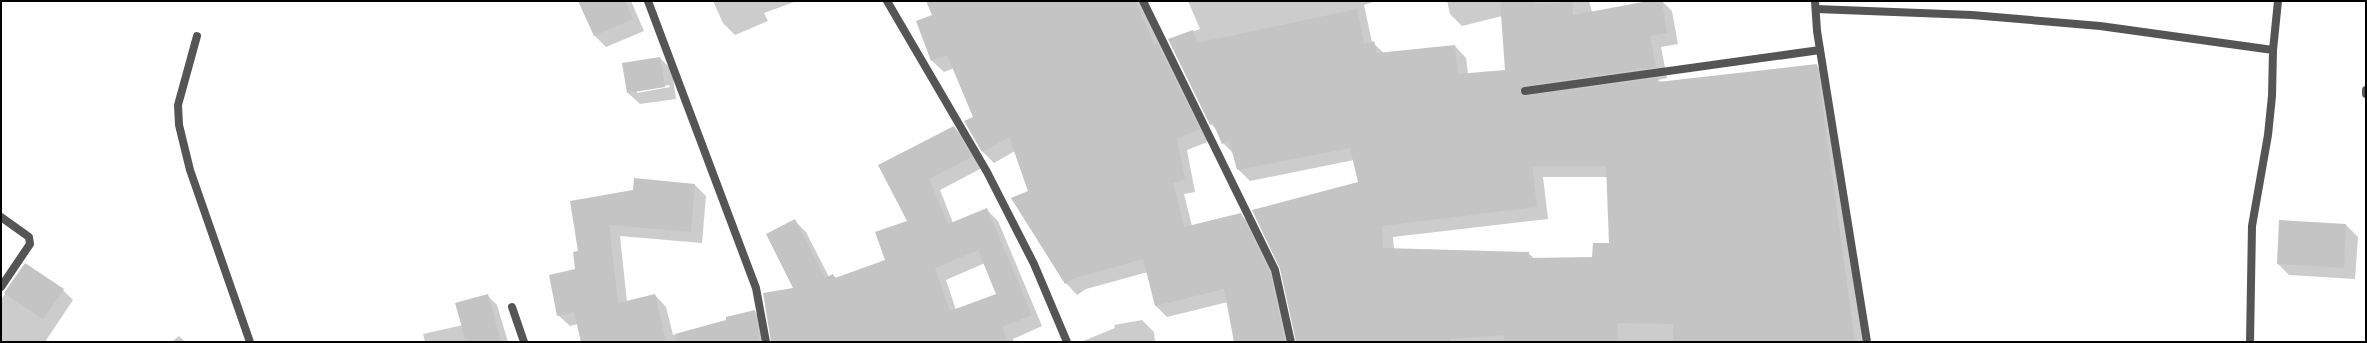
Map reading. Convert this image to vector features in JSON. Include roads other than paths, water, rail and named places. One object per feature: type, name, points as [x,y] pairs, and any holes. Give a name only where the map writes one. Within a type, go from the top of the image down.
[{"type":"street","points":[[648,1],[756,288],[766,342]]},
{"type":"street","points":[[887,1],[987,172],[1034,264],[1067,342]]},
{"type":"street","points":[[1144,1],[1275,270],[1291,342]]},
{"type":"street","points":[[2250,342],[2252,226],[2268,135],[2272,96],[2273,50],[2278,1]]},
{"type":"street","points":[[1867,342],[1820,50],[1815,5],[1972,15],[2100,26],[2273,50]]},
{"type":"street","points":[[197,36],[178,105],[179,125],[190,170],[250,342]]},
{"type":"street","points":[[1525,91],[1820,50]]},
{"type":"street","points":[[1,217],[29,237],[30,244],[1,287]]},
{"type":"street","points":[[512,307],[524,342]]}]
